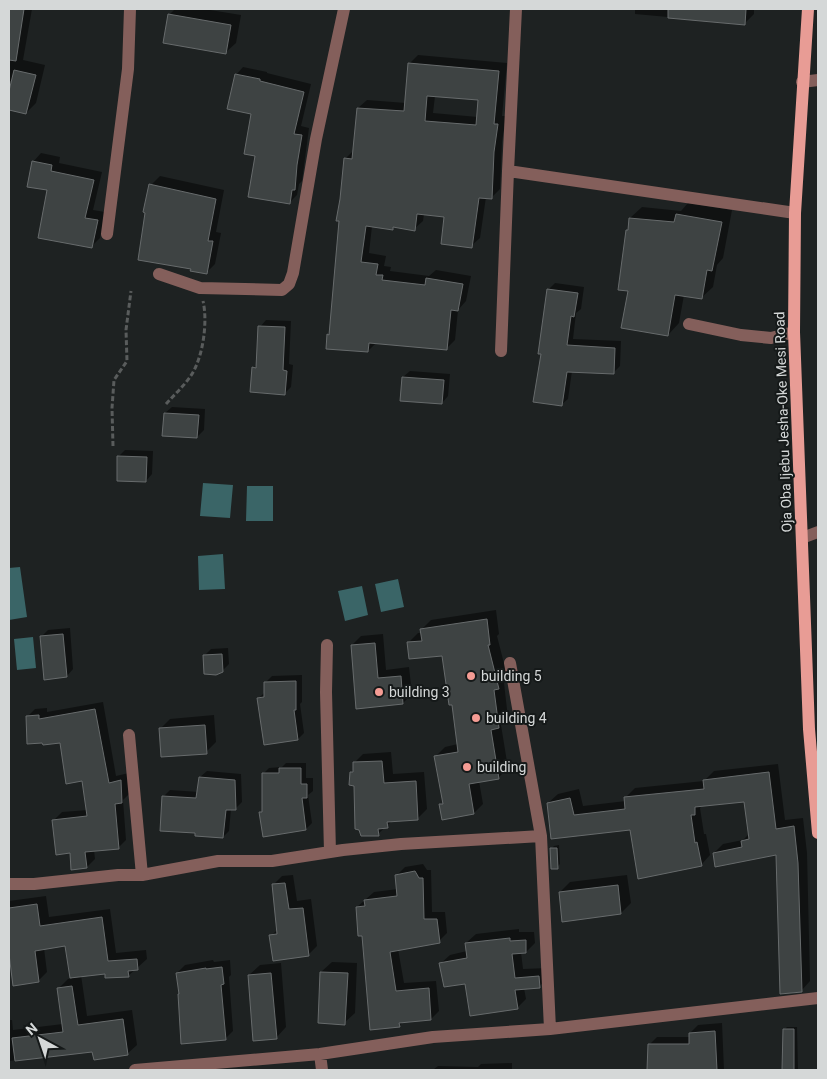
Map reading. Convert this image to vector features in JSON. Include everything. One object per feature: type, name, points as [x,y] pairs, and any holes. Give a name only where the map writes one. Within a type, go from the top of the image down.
[{"type":"main road","name":"Oja Oba Ijebu Jesha-Oke Mesi Road","points":[[808,9],[795,213],[794,332],[802,538],[814,729],[818,834]]},
{"type":"street","points":[[107,234],[128,69],[130,9]]},
{"type":"street","points":[[159,274],[200,288],[282,290],[289,284],[293,273],[316,139],[344,9]]},
{"type":"street","points":[[501,351],[516,9]]},
{"type":"street","points":[[802,82],[818,80]]},
{"type":"street","points":[[508,171],[795,213]]},
{"type":"street","points":[[689,324],[771,338],[794,332]]},
{"type":"street","points":[[802,538],[818,532]]},
{"type":"street","points":[[327,645],[326,692],[330,852]]},
{"type":"street","points":[[510,663],[541,836],[550,1029]]},
{"type":"street","points":[[129,735],[142,875]]},
{"type":"street","points":[[9,884],[34,884],[118,875],[142,875],[218,861],[272,861],[401,844],[541,836]]},
{"type":"street","points":[[136,1070],[320,1054],[434,1037],[550,1029],[818,998]]},
{"type":"street","points":[[320,1054],[322,1070]]},
{"type":"path","points":[[166,404],[191,376],[202,348],[205,313],[200,288]]},
{"type":"path","points":[[113,446],[112,408],[114,380],[128,361],[126,330],[130,291]]},
{"type":"water","points":[[203,483],[233,485],[230,518],[200,516]]},
{"type":"water","points":[[247,486],[273,486],[273,521],[246,521]]},
{"type":"water","points":[[223,554],[225,589],[199,590],[198,556]]},
{"type":"water","points":[[20,567],[27,617],[9,620],[9,568]]},
{"type":"water","points":[[398,579],[404,607],[381,612],[375,584]]},
{"type":"water","points":[[362,586],[368,615],[345,621],[338,591]]},
{"type":"water","points":[[33,637],[36,668],[17,670],[14,639]]},
{"type":"building","points":[[9,9],[24,9],[16,61],[9,60]]},
{"type":"building","points":[[668,9],[746,9],[745,25],[668,18]]},
{"type":"building","points":[[168,14],[231,25],[226,54],[163,43]]},
{"type":"building","points":[[408,63],[499,71],[494,124],[498,124],[494,152],[492,199],[479,198],[472,248],[441,244],[444,217],[417,214],[415,231],[393,227],[393,230],[366,226],[361,262],[378,264],[376,275],[383,275],[382,280],[425,285],[426,278],[463,284],[458,311],[451,310],[447,350],[369,343],[368,352],[326,349],[327,334],[329,335],[339,221],[336,221],[344,158],[352,159],[357,108],[404,111]],"holes":[[[427,96],[478,100],[476,125],[425,121]]]},
{"type":"building","points":[[14,70],[36,75],[26,114],[9,110],[9,91]]},
{"type":"building","points":[[235,74],[304,92],[294,134],[302,135],[295,190],[292,190],[290,204],[248,197],[255,156],[244,154],[251,114],[227,109]]},
{"type":"building","points":[[32,161],[52,165],[51,171],[94,180],[85,218],[98,220],[92,248],[38,238],[47,190],[27,187]]},
{"type":"building","points":[[149,184],[216,199],[208,241],[213,241],[207,274],[190,271],[191,269],[138,260],[145,213],[143,212]]},
{"type":"building","points":[[676,214],[722,222],[712,271],[707,270],[702,299],[675,295],[668,336],[621,328],[628,291],[618,290],[629,218],[674,222]]},
{"type":"building","points":[[547,289],[578,293],[574,317],[571,316],[567,345],[615,348],[614,374],[567,372],[562,406],[533,402],[541,354],[538,354]]},
{"type":"building","points":[[258,326],[285,327],[283,370],[287,371],[285,395],[250,392],[252,367],[256,368]]},
{"type":"building","points":[[402,377],[444,380],[442,404],[400,401]]},
{"type":"building","points":[[164,413],[199,415],[197,438],[162,436]]},
{"type":"building","points":[[117,456],[147,457],[146,482],[117,481]]},
{"type":"building","points":[[487,619],[490,645],[488,645],[499,689],[494,690],[499,728],[491,730],[499,779],[469,784],[474,814],[442,820],[439,804],[443,804],[434,756],[458,752],[452,705],[449,705],[442,656],[409,659],[407,642],[422,641],[420,629]]},
{"type":"building","points":[[63,634],[67,677],[44,680],[40,636]]},
{"type":"building","name":"building 3","points":[[375,643],[378,678],[401,676],[403,704],[356,709],[351,645]]},
{"type":"building","points":[[222,654],[223,672],[216,675],[204,674],[203,655]]},
{"type":"building","points":[[296,681],[296,710],[294,710],[298,740],[264,745],[257,698],[264,697],[264,682]]},
{"type":"building","points":[[95,709],[109,783],[121,780],[122,803],[115,804],[119,849],[85,852],[87,868],[71,870],[70,853],[56,855],[52,820],[87,816],[82,781],[66,784],[60,743],[27,744],[26,716],[39,715],[39,719]]},
{"type":"building","points":[[205,725],[207,754],[161,757],[159,728]]},
{"type":"building","points":[[382,761],[384,783],[416,781],[418,820],[387,822],[388,828],[378,829],[379,836],[361,836],[359,830],[355,829],[354,786],[349,785],[350,772],[353,772],[353,762]]},
{"type":"building","points":[[279,768],[301,768],[301,784],[307,784],[307,798],[302,798],[306,830],[263,837],[259,812],[262,812],[262,773],[279,773]]},
{"type":"building","points":[[769,772],[776,829],[794,826],[798,863],[802,992],[780,994],[776,855],[715,867],[713,853],[742,847],[741,841],[749,839],[744,802],[695,807],[695,815],[691,815],[695,843],[697,842],[702,866],[638,879],[630,830],[551,839],[547,803],[570,798],[574,815],[625,809],[624,797],[704,789],[703,780]]},
{"type":"building","points":[[199,777],[235,780],[236,810],[226,810],[223,838],[195,836],[195,833],[160,831],[162,796],[196,798]]},
{"type":"building","points":[[550,848],[557,848],[558,869],[551,869]]},
{"type":"building","points":[[415,871],[419,878],[423,878],[424,919],[437,919],[440,943],[390,952],[396,991],[429,988],[431,1020],[399,1023],[400,1027],[370,1030],[362,936],[358,936],[356,907],[365,906],[364,900],[397,896],[395,875]]},
{"type":"building","points":[[285,883],[289,909],[303,908],[309,956],[273,961],[269,935],[277,934],[272,884]]},
{"type":"building","points":[[618,885],[621,914],[562,922],[559,892]]},
{"type":"building","points":[[37,904],[40,926],[102,917],[108,961],[137,959],[138,970],[128,971],[129,977],[105,978],[105,974],[70,978],[65,946],[35,951],[39,982],[13,986],[9,954],[9,908]]},
{"type":"building","points":[[510,938],[510,941],[526,940],[526,953],[512,954],[515,978],[539,976],[540,988],[515,990],[518,1009],[470,1016],[465,984],[444,987],[439,963],[467,958],[465,943]]},
{"type":"building","points":[[222,967],[224,984],[221,985],[226,1040],[181,1044],[179,994],[176,973]]},
{"type":"building","points":[[320,972],[348,973],[345,1025],[318,1023]]},
{"type":"building","points":[[271,973],[277,1039],[253,1041],[248,975]]},
{"type":"building","points":[[72,986],[78,1025],[123,1019],[128,1055],[94,1060],[92,1052],[15,1061],[12,1038],[63,1032],[57,988]]},
{"type":"building","points":[[783,1029],[794,1029],[794,1070],[782,1070]]},
{"type":"building","points":[[715,1031],[717,1070],[647,1070],[648,1044],[689,1044],[689,1033]]},
{"type":"place","name":"building 5","points":[[471,676]]},
{"type":"place","name":"building 3","points":[[379,692]]},
{"type":"place","name":"building 4","points":[[476,718]]},
{"type":"place","name":"building","points":[[467,767]]}]
